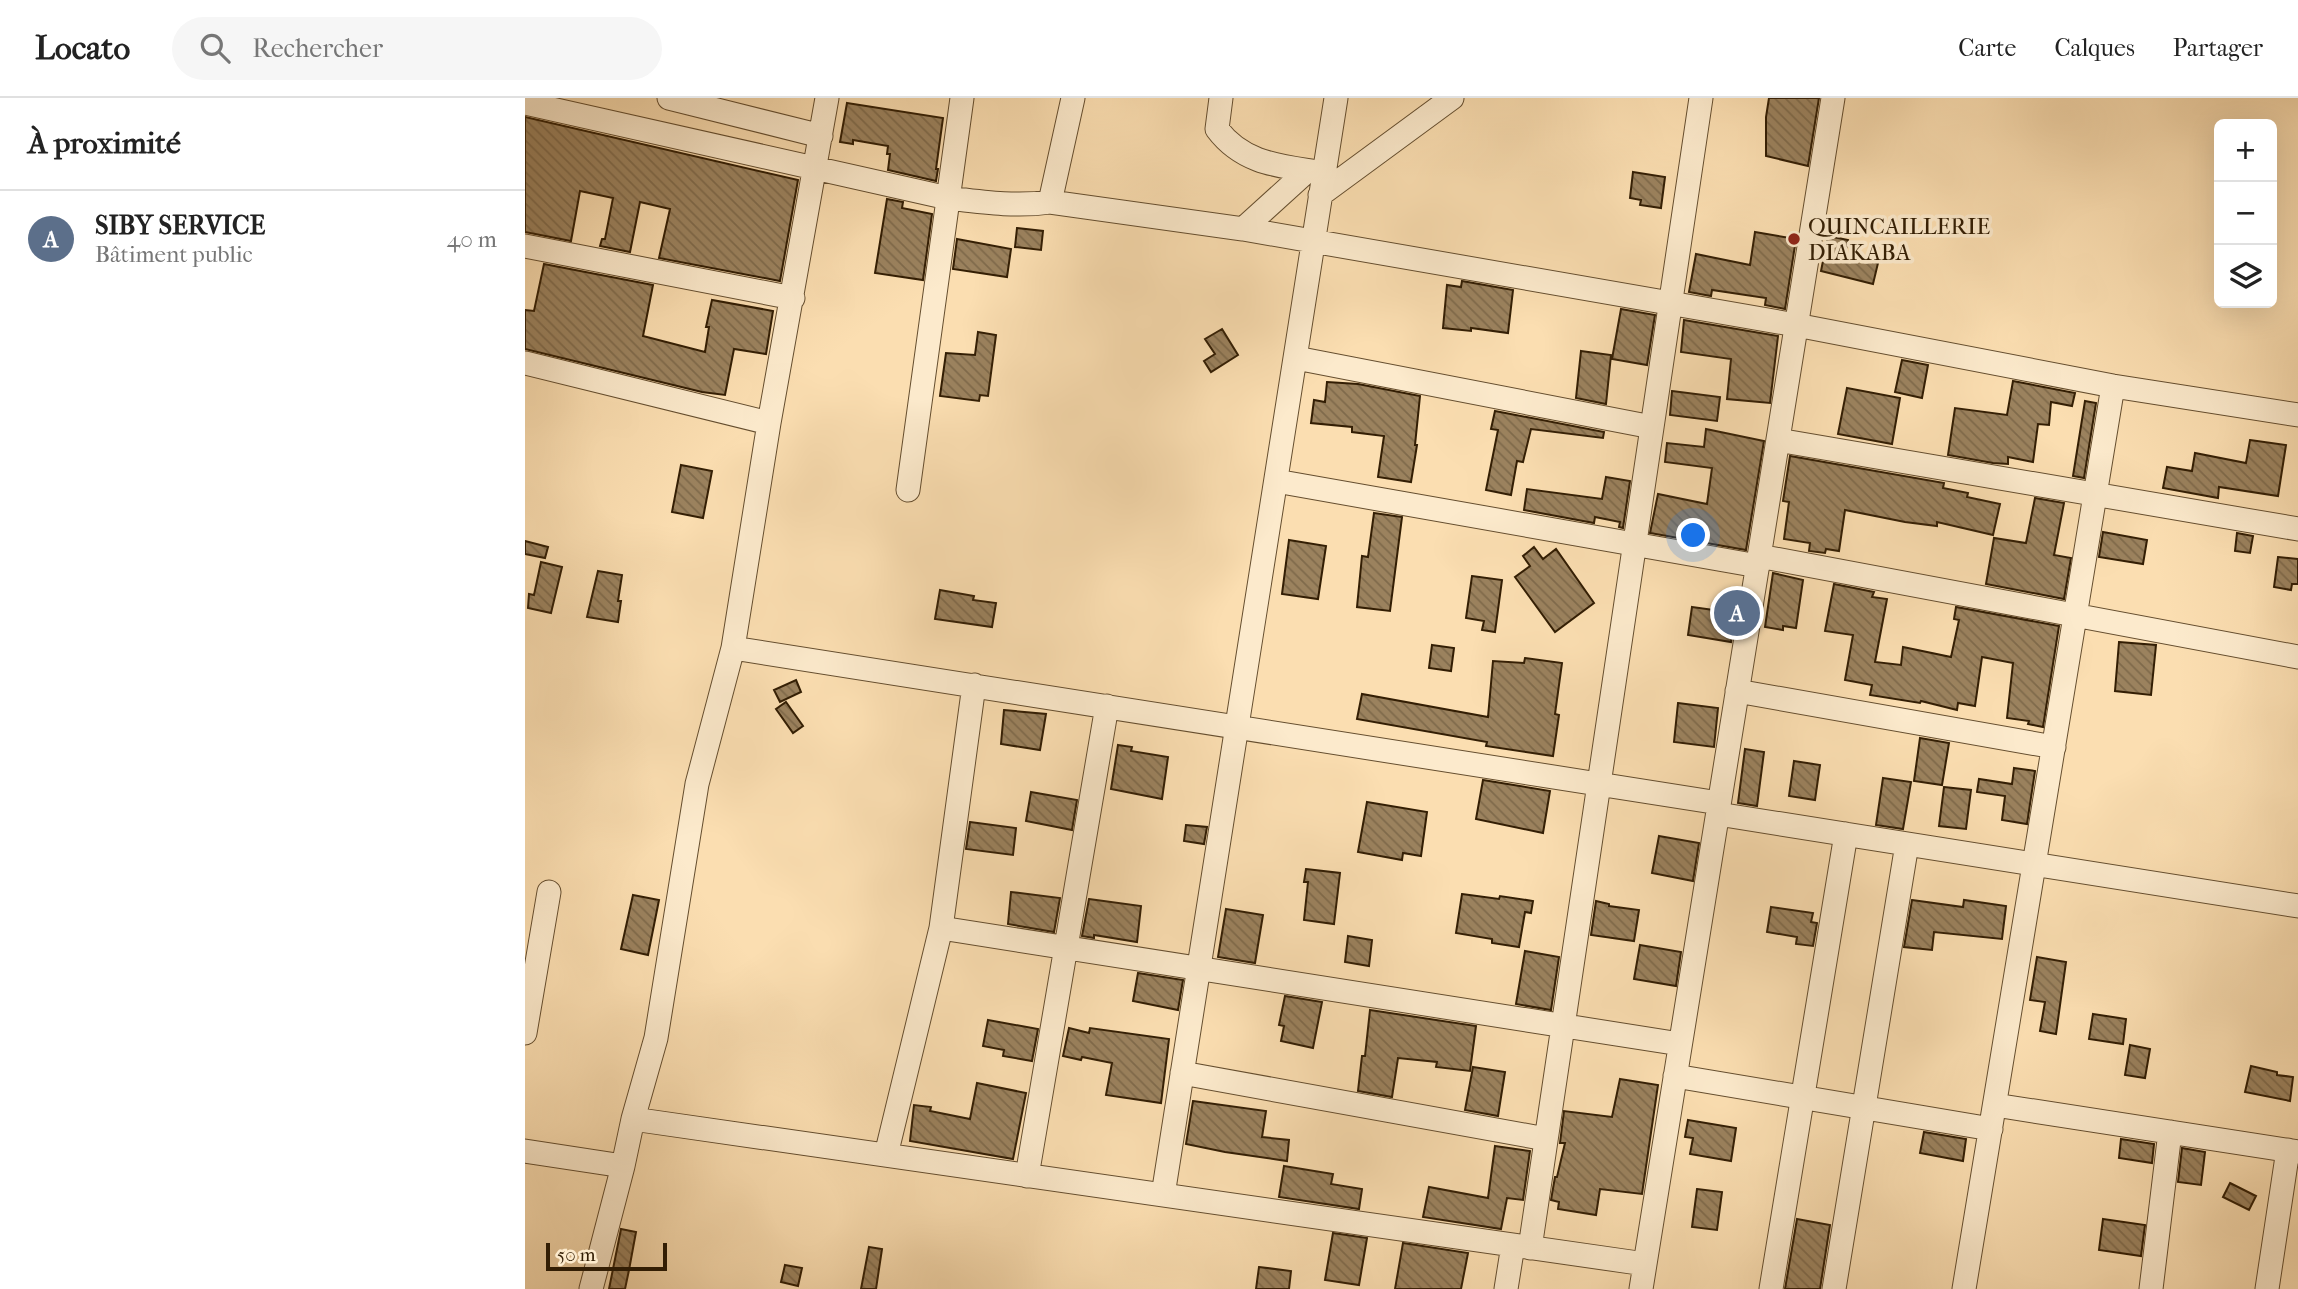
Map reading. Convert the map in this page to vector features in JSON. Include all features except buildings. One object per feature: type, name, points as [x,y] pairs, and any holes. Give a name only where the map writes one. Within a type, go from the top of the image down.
[{"type":"street","points":[[669,98],[821,136]]},
{"type":"street","points":[[591,1289],[623,1166],[632,1119],[656,1038],[698,784],[733,649],[769,423],[827,98]]},
{"type":"street","points":[[908,490],[963,98]]},
{"type":"street","points":[[1050,202],[1073,98]]},
{"type":"street","points":[[1221,98],[1217,129],[1228,144],[1265,163],[1317,180]]},
{"type":"street","points":[[1163,1195],[1315,241],[1317,180],[1336,98]]},
{"type":"street","points":[[1243,229],[1317,180],[1452,98]]},
{"type":"street","points":[[1506,1289],[1521,1247],[1546,1139],[1701,98]]},
{"type":"street","points":[[1641,1289],[1833,98]]},
{"type":"street","points":[[525,103],[948,198],[1010,204],[1050,202],[1243,229],[1797,325],[2113,386],[2298,415]]},
{"type":"street","points":[[525,246],[793,298]]},
{"type":"street","points":[[1296,358],[1652,427]]},
{"type":"street","points":[[525,363],[769,423]]},
{"type":"street","points":[[1964,1289],[2113,386]]},
{"type":"street","points":[[1778,440],[2298,529]]},
{"type":"street","points":[[1276,481],[1634,544],[1758,561],[2075,615],[2298,657]]},
{"type":"street","points":[[733,649],[1599,784],[1846,834],[2298,906]]},
{"type":"street","points":[[886,1155],[941,928],[974,685]]},
{"type":"street","points":[[1737,691],[2054,747]]},
{"type":"street","points":[[1027,1176],[1107,706]]},
{"type":"street","points":[[1771,1289],[1846,834]]},
{"type":"street","points":[[1834,1289],[1907,844]]},
{"type":"street","points":[[525,1033],[549,892]]},
{"type":"street","points":[[941,928],[1680,1044]]},
{"type":"street","points":[[1182,1073],[1546,1139]]},
{"type":"street","points":[[1675,1076],[1991,1129]]},
{"type":"street","points":[[1995,1105],[2293,1151],[2267,1289]]},
{"type":"street","points":[[632,1119],[1645,1264]]},
{"type":"street","points":[[2151,1289],[2170,1132]]},
{"type":"street","points":[[525,1151],[623,1166]]},
{"type":"place","name":"QUINCAILLERIE DIAKABA","points":[[1794,239]]},
{"type":"place","name":"SIBY SERVICE","points":[[1737,613]]}]
